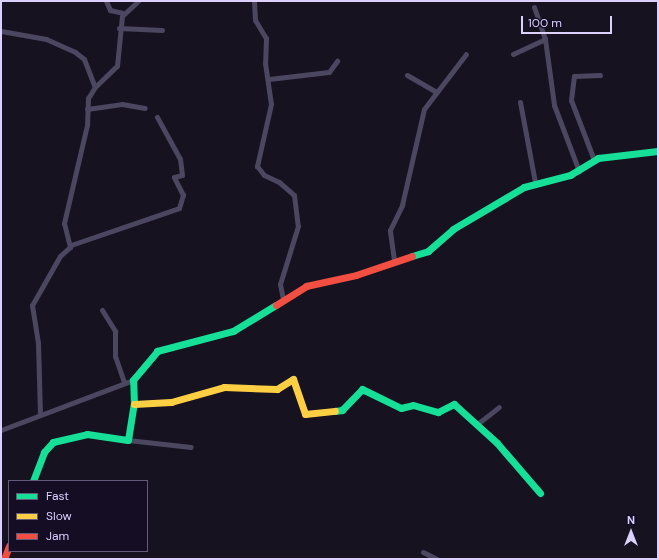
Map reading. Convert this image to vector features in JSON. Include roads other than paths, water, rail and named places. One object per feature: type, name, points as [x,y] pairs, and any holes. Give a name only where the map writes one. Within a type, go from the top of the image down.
[{"type":"street","points":[[106,1],[110,10],[123,13]]},
{"type":"street","points":[[71,245],[64,223],[86,125],[87,109],[95,87],[117,66],[119,28],[123,13],[138,1]]},
{"type":"street","points":[[254,1],[255,20],[266,38],[265,63],[269,79],[271,104],[257,166],[264,175],[279,182],[294,195],[298,226],[280,284],[283,300]]},
{"type":"street","points":[[534,8],[545,39],[554,105],[579,171]]},
{"type":"street","points":[[119,28],[162,30]]},
{"type":"street","points":[[1,31],[46,39],[76,52],[84,59],[95,87]]},
{"type":"street","points":[[513,54],[545,39]]},
{"type":"street","points":[[394,260],[390,230],[402,205],[424,109],[435,91],[466,54]]},
{"type":"street","points":[[269,79],[329,72],[337,61]]},
{"type":"street","points":[[407,75],[435,91]]},
{"type":"street","points":[[594,160],[571,100],[574,76],[600,76]]},
{"type":"street","points":[[520,102],[535,182]]},
{"type":"street","points":[[87,109],[122,104],[146,108]]},
{"type":"street","points":[[40,413],[38,344],[32,305],[71,245],[179,208],[183,196],[174,176],[182,175],[180,159],[157,117]]},
{"type":"street","points":[[1,430],[40,413],[69,406],[124,382],[133,380],[157,351],[233,331],[306,286],[356,275],[394,260],[428,251],[453,230],[535,182],[579,171],[594,160],[658,151]]},
{"type":"street","points":[[102,310],[115,331],[115,356],[124,382]]},
{"type":"street","points":[[134,404],[171,402],[224,387],[277,389],[293,379],[305,414],[309,416],[342,410],[362,389],[401,408],[413,404],[438,412],[454,404],[497,443],[540,494]]},
{"type":"street","points":[[128,440],[134,404],[133,380]]},
{"type":"street","points":[[476,425],[499,407]]},
{"type":"street","points":[[33,480],[44,452],[54,442],[87,434],[191,447]]},
{"type":"street","points":[[4,559],[8,549]]},
{"type":"street","points":[[424,552],[437,559]]}]
